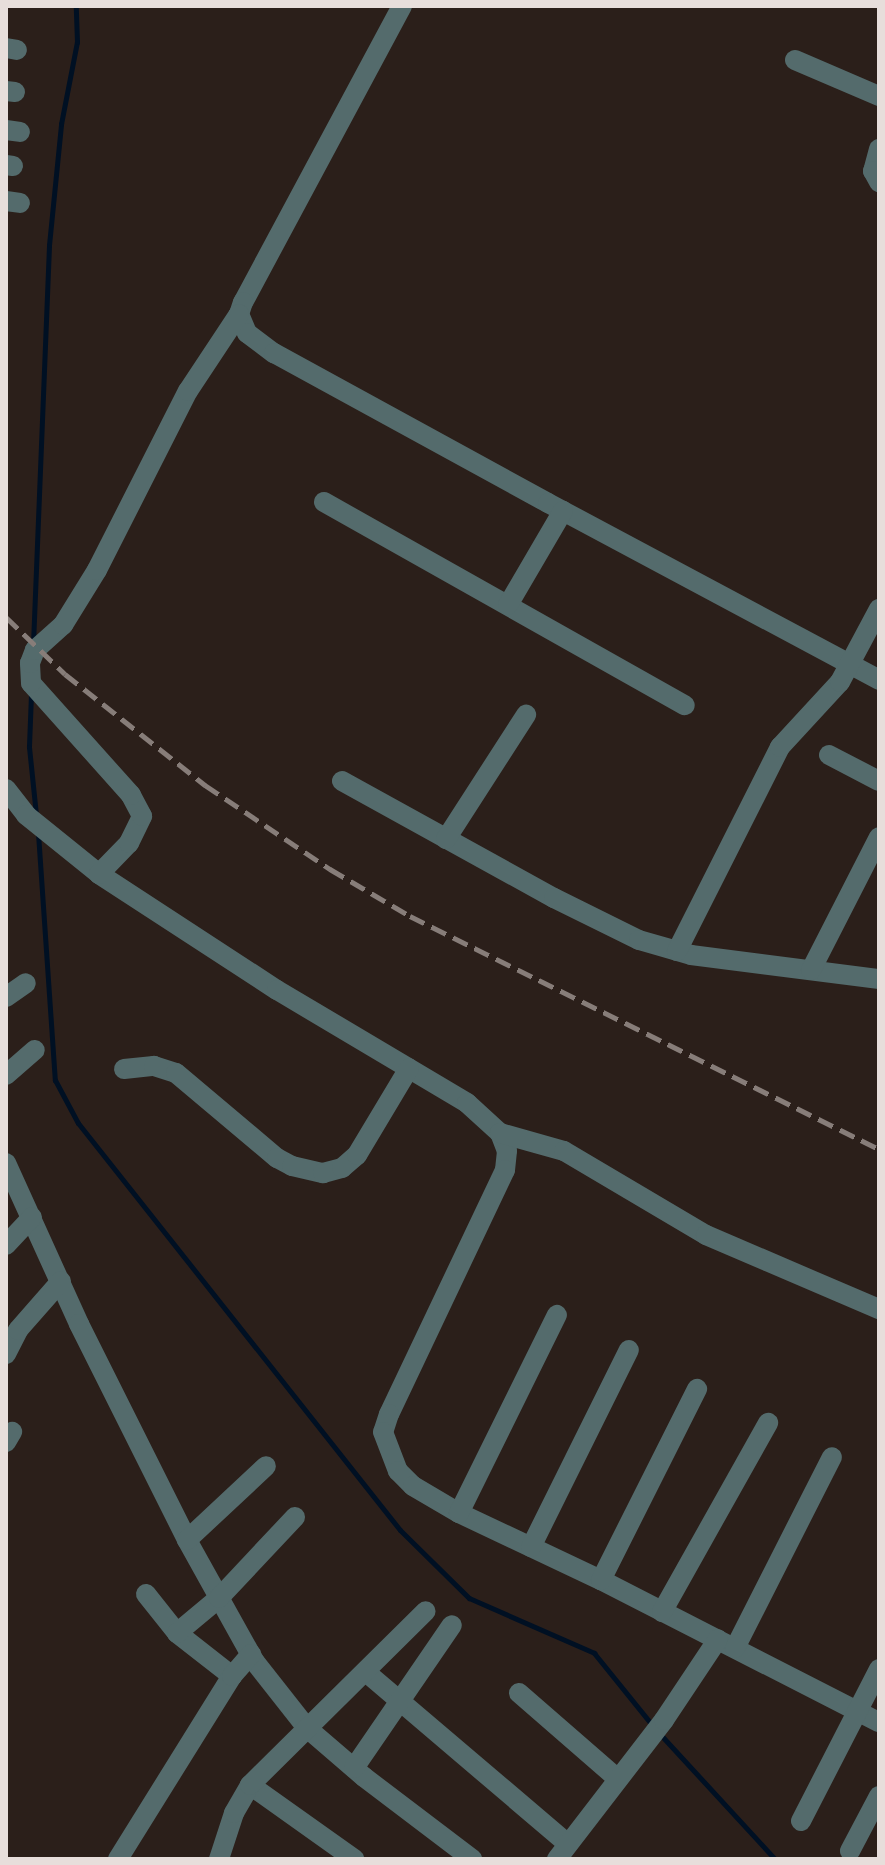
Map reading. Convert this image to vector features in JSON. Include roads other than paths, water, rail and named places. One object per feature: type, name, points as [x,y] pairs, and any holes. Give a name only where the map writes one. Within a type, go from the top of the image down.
[{"type":"street","points":[[99,874],[129,843],[142,816],[131,795],[31,683],[30,663],[35,650],[63,625],[97,570],[188,391],[239,314],[402,6]]},
{"type":"street","points":[[795,60],[879,96]]},
{"type":"street","points":[[879,149],[873,171],[879,182]]},
{"type":"street","points":[[239,314],[247,333],[274,353],[879,680]]},
{"type":"street","points":[[324,502],[685,705]]},
{"type":"street","points":[[508,605],[563,511]]},
{"type":"street","points":[[677,951],[776,754],[831,694],[877,618]]},
{"type":"street","points":[[446,839],[526,715]]},
{"type":"street","points":[[829,755],[879,781]]},
{"type":"street","points":[[342,781],[610,927],[677,951],[879,979]]},
{"type":"street","points":[[12,803],[99,874],[277,990],[467,1103],[500,1133],[507,1151],[505,1170],[401,1382],[383,1432],[398,1471],[413,1486],[459,1513],[601,1580],[879,1722]]},
{"type":"street","points":[[811,970],[879,837]]},
{"type":"street","points":[[6,997],[26,983]]},
{"type":"street","points":[[6,1075],[35,1050]]},
{"type":"street","points":[[124,1069],[154,1066],[176,1073],[277,1158],[292,1166],[323,1173],[342,1168],[357,1155],[409,1068]]},
{"type":"street","points":[[500,1133],[564,1151],[706,1235],[879,1309]]},
{"type":"street","points":[[6,1163],[187,1540],[251,1654],[307,1728],[472,1859]]},
{"type":"street","points":[[6,1245],[32,1217]]},
{"type":"street","points":[[6,1354],[41,1299],[61,1281]]},
{"type":"street","points":[[459,1513],[557,1315]]},
{"type":"street","points":[[531,1547],[629,1350]]},
{"type":"street","points":[[601,1580],[697,1389]]},
{"type":"street","points":[[662,1612],[768,1423]]},
{"type":"street","points":[[367,1673],[562,1852],[726,1643],[832,1457]]},
{"type":"street","points":[[187,1540],[266,1466]]},
{"type":"street","points":[[177,1633],[219,1598],[295,1517]]},
{"type":"street","points":[[146,1594],[177,1633],[232,1676]]},
{"type":"street","points":[[219,1859],[234,1813],[250,1785],[367,1673],[426,1611]]},
{"type":"street","points":[[354,1768],[452,1625]]},
{"type":"street","points":[[118,1859],[232,1676],[251,1654]]},
{"type":"street","points":[[801,1821],[879,1669]]},
{"type":"street","points":[[519,1693],[618,1779]]},
{"type":"street","points":[[250,1785],[354,1859]]},
{"type":"street","points":[[850,1851],[879,1796]]},
{"type":"waterway","points":[[33,644],[49,245],[61,124],[77,42],[76,6]]},
{"type":"waterway","points":[[31,694],[29,747],[36,815]]},
{"type":"waterway","points":[[38,833],[55,1080],[78,1123],[400,1530],[469,1598],[594,1653],[653,1726]]},
{"type":"waterway","points":[[659,1733],[775,1859]]},
{"type":"railway","points":[[6,617],[65,674],[205,785],[330,869],[410,916],[879,1149]]}]
